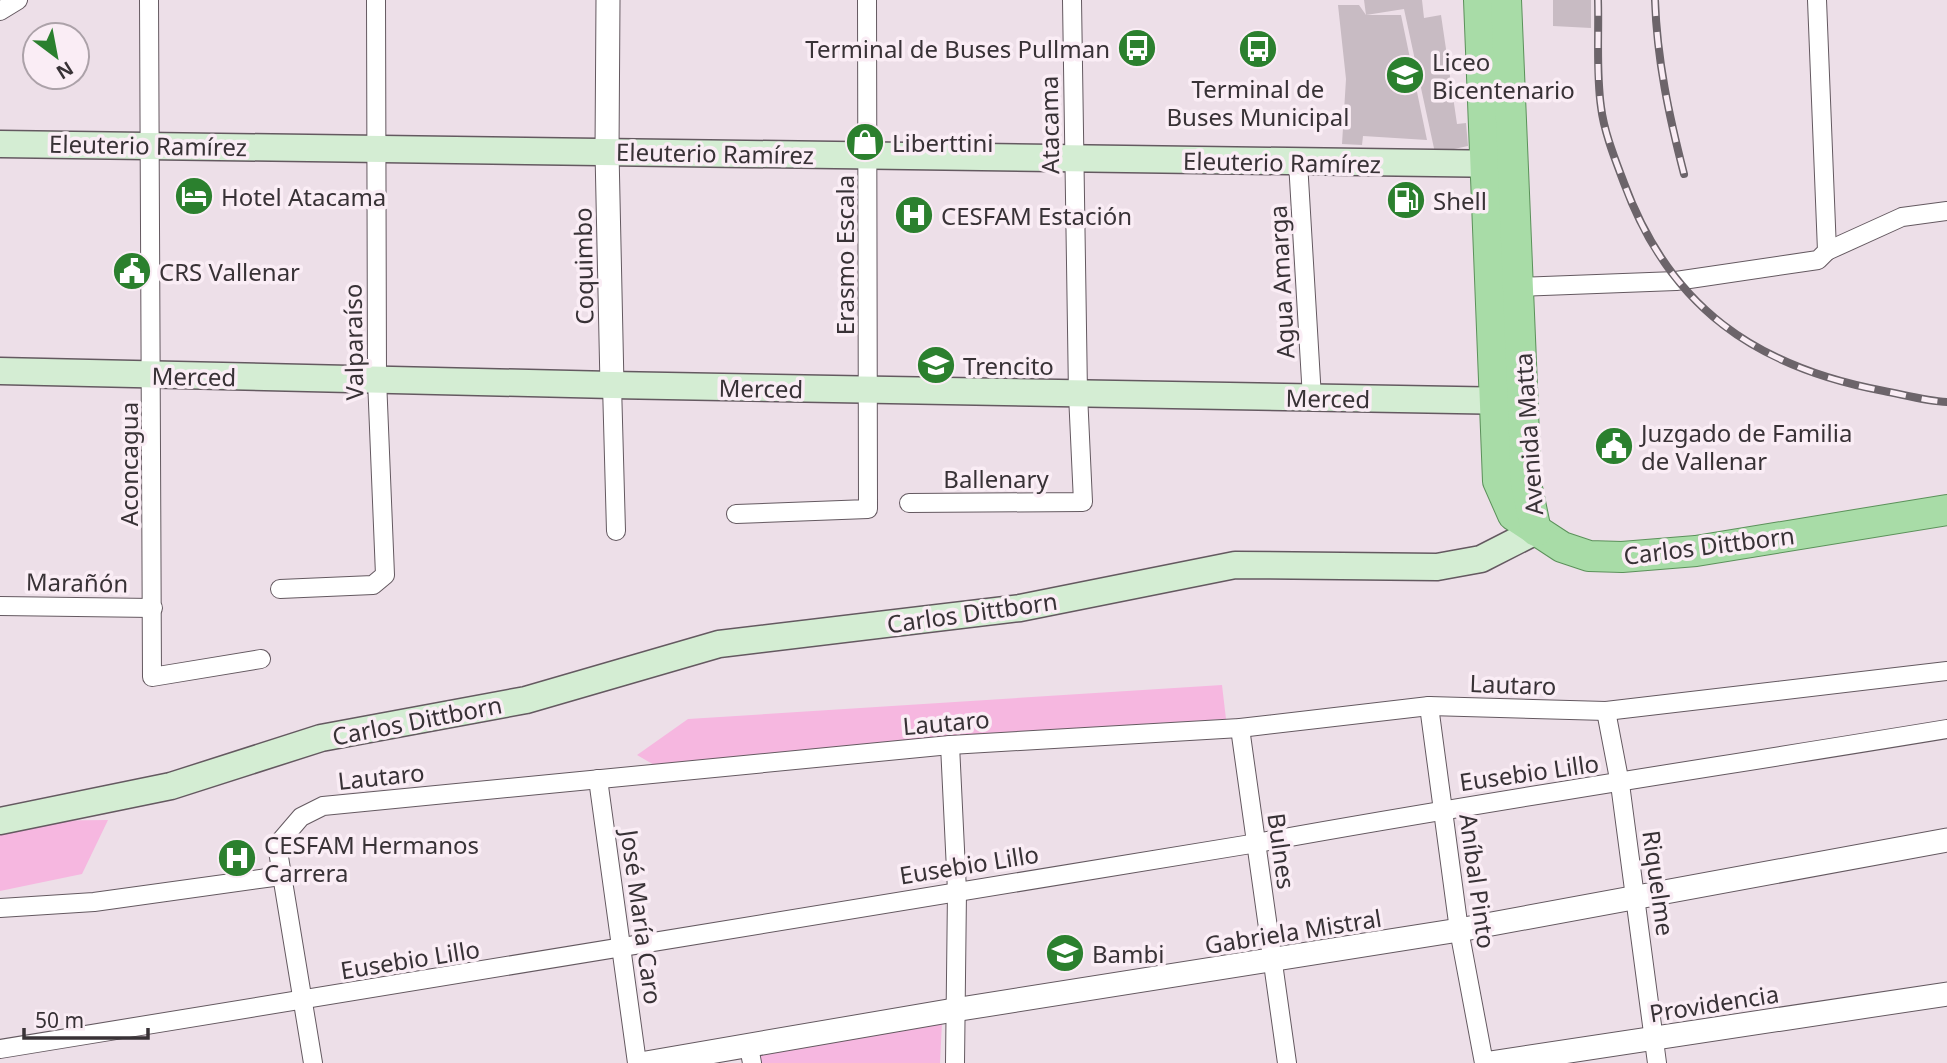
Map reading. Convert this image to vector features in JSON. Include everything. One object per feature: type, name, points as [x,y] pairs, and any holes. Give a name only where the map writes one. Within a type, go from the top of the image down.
[{"type":"main road","name":"Avenida Matta","points":[[1479,0],[1499,164],[1519,288],[1526,483],[1535,531]]},
{"type":"main road","name":"Avenida Matta","points":[[1506,0],[1493,400],[1498,481],[1513,515],[1535,531]]},
{"type":"main road","name":"Eleuterio Ramírez","points":[[0,144],[1499,164]]},
{"type":"main road","name":"Merced","points":[[0,371],[1523,401]]},
{"type":"main road","name":"Carlos Dittborn","points":[[0,821],[172,786],[321,738],[526,700],[719,645],[1020,608],[1235,565],[1437,567],[1481,559],[1535,531],[1562,547],[1590,556],[1622,558],[1696,551],[1947,510]]},
{"type":"street","points":[[0,11],[18,0]]},
{"type":"street","name":"Aconcagua","points":[[149,0],[152,677],[261,659]]},
{"type":"street","name":"Valparaíso","points":[[280,589],[373,584],[384,575],[377,379],[376,0]]},
{"type":"street","name":"Coquimbo","points":[[608,0],[607,152],[615,531]]},
{"type":"street","name":"Erasmo Escala","points":[[736,514],[868,509],[867,0]]},
{"type":"street","name":"Atacama","points":[[1072,0],[1078,394],[1083,502]]},
{"type":"street","points":[[1817,0],[1827,251]]},
{"type":"street","name":"Agua Amarga","points":[[1298,162],[1312,398]]},
{"type":"street","points":[[1519,288],[1676,281],[1818,260],[1827,251],[1902,217],[1947,211]]},
{"type":"street","name":"Ballenary","points":[[909,503],[1083,502]]},
{"type":"street","name":"Marañón","points":[[0,606],[153,608]]},
{"type":"street","name":"Lautaro","points":[[313,1063],[305,1001],[277,845],[301,817],[323,806],[950,745],[1240,728],[1429,706],[1606,711],[1947,671]]},
{"type":"street","name":"Aníbal Pinto","points":[[1429,706],[1459,930],[1484,1063]]},
{"type":"street","name":"Riquelme","points":[[1606,711],[1637,898],[1657,1063]]},
{"type":"street","name":"Bulnes","points":[[1240,728],[1287,1063]]},
{"type":"street","name":"Eusebio Lillo","points":[[0,1049],[1257,843],[1442,809],[1620,783],[1947,729]]},
{"type":"street","points":[[950,745],[957,891],[955,1063]]},
{"type":"street","name":"José María Caro","points":[[598,779],[637,1063]]},
{"type":"street","name":"Gabriela Mistral","points":[[646,1063],[751,1055],[954,1010],[1459,930],[1947,840]]},
{"type":"street","points":[[0,908],[94,902],[281,876]]},
{"type":"street","name":"Providencia","points":[[1490,1063],[1947,993]]},
{"type":"shaded area","points":[[1222,685],[1226,719],[961,735],[656,766],[637,755],[688,719]]},
{"type":"shaded area","points":[[108,820],[82,874],[0,891],[0,824],[16,821]]},
{"type":"shaded area","points":[[942,1022],[940,1063],[761,1063],[759,1052]]},
{"type":"building","points":[[1364,0],[1422,0],[1424,18],[1441,15],[1457,124],[1466,123],[1468,146],[1435,153],[1404,9],[1366,15]]},
{"type":"building","points":[[1553,0],[1591,0],[1591,28],[1553,26]]},
{"type":"building","points":[[1338,5],[1359,5],[1366,15],[1401,15],[1427,140],[1363,136],[1362,145],[1342,144],[1346,79]]},
{"type":"railway","points":[[1598,0],[1599,94],[1610,145],[1643,227],[1666,265],[1693,297],[1723,325],[1758,348],[1796,366],[1838,380],[1916,398],[1947,402]]},
{"type":"railway","points":[[1655,0],[1665,88],[1684,174]]},
{"type":"place","name":"Terminal de Buses Pullman","points":[[1137,48]]},
{"type":"place","name":"Terminal de Buses Municipal","points":[[1258,49]]},
{"type":"place","name":"Liceo Bicentenario","points":[[1405,75]]},
{"type":"place","name":"Liberttini","points":[[865,142]]},
{"type":"place","name":"Hotel Atacama","points":[[194,196]]},
{"type":"place","name":"Shell","points":[[1406,200]]},
{"type":"place","name":"CESFAM Estación","points":[[914,215]]},
{"type":"place","name":"CRS Vallenar","points":[[132,271]]},
{"type":"place","name":"Trencito","points":[[936,365]]},
{"type":"place","name":"Juzgado de Familia de Vallenar","points":[[1614,446]]},
{"type":"place","name":"CESFAM Hermanos Carrera","points":[[237,858]]},
{"type":"place","name":"Bambi","points":[[1065,953]]}]
